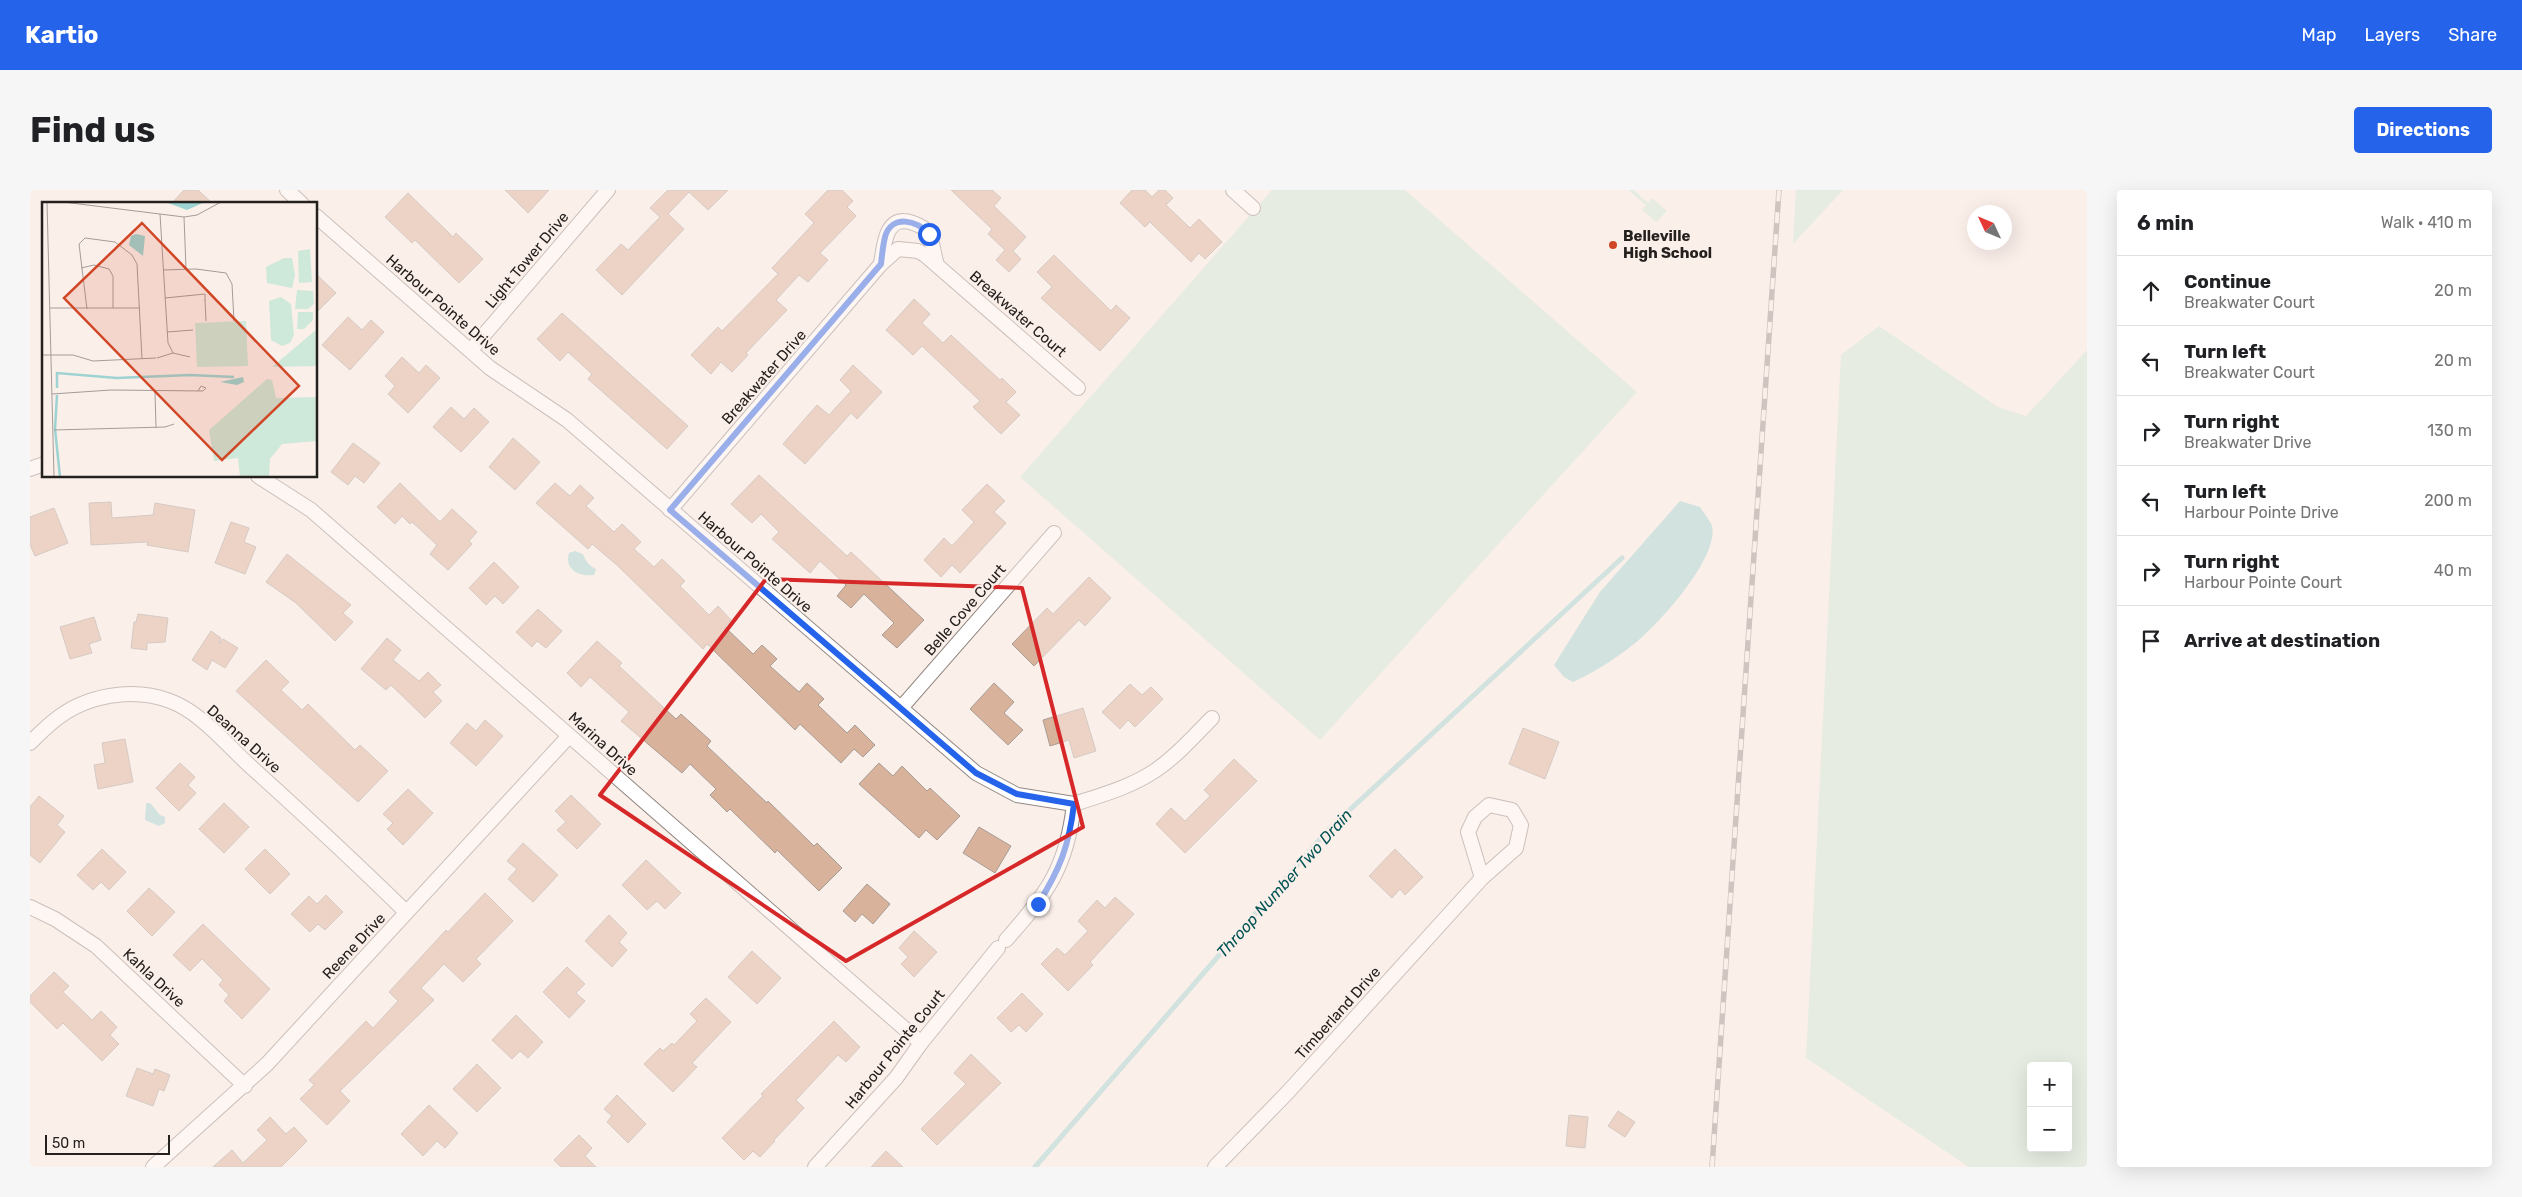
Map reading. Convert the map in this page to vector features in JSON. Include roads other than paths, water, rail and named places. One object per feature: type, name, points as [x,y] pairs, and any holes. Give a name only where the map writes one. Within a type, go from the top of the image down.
[{"type":"street","points":[[287,190],[300,202]]},
{"type":"street","name":"Light Tower Drive","points":[[471,350],[608,190]]},
{"type":"street","points":[[1233,190],[1253,208]]},
{"type":"street","name":"Harbour Pointe Drive","points":[[318,218],[490,368],[567,420],[976,773],[1000,787],[1017,794],[1074,804]]},
{"type":"street","points":[[881,264],[885,236],[888,230],[897,222],[906,221],[920,225],[929,234],[937,265]]},
{"type":"street","name":"Breakwater Court","points":[[881,264],[898,249],[918,250],[1078,388]]},
{"type":"street","name":"Breakwater Drive","points":[[670,510],[881,264]]},
{"type":"street","points":[[30,469],[42,465]]},
{"type":"street","name":"Marina Drive","points":[[261,478],[311,510],[921,1043]]},
{"type":"street","name":"Belle Cove Court","points":[[901,708],[1054,532]]},
{"type":"street","name":"Deanna Drive","points":[[30,743],[55,719],[79,705],[100,698],[125,694],[170,701],[190,712],[210,729],[406,912]]},
{"type":"street","points":[[1074,804],[1118,789],[1155,770],[1179,751],[1212,718]]},
{"type":"street","name":"Reene Drive","points":[[153,1167],[184,1137],[245,1086],[569,736]]},
{"type":"street","name":"Harbour Pointe Court","points":[[815,1167],[896,1078],[921,1043],[1002,944],[1038,904],[1059,867],[1071,828],[1074,804]]},
{"type":"street","name":"Timberland Drive","points":[[1215,1167],[1288,1092],[1482,878],[1516,848],[1521,825],[1512,810],[1488,805],[1475,817],[1468,832],[1482,878]]},
{"type":"street","name":"Kahla Drive","points":[[30,907],[56,919],[96,946],[245,1086]]},
{"type":"water","points":[[1680,501],[1700,507],[1712,526],[1712,539],[1697,572],[1671,607],[1634,644],[1605,665],[1573,682],[1564,677],[1554,665],[1600,592]]},
{"type":"water","points":[[575,551],[583,554],[588,563],[596,569],[594,575],[583,575],[571,568],[568,559],[569,553]]},
{"type":"water","points":[[146,803],[150,803],[160,815],[165,817],[165,823],[159,826],[145,820]]},
{"type":"waterway","name":"Throop Number Two Drain","points":[[1035,1167],[1328,830],[1622,558]]},
{"type":"railway","points":[[1712,1167],[1779,190]]},
{"type":"place","name":"Belleville High School","points":[[1613,245]]}]
